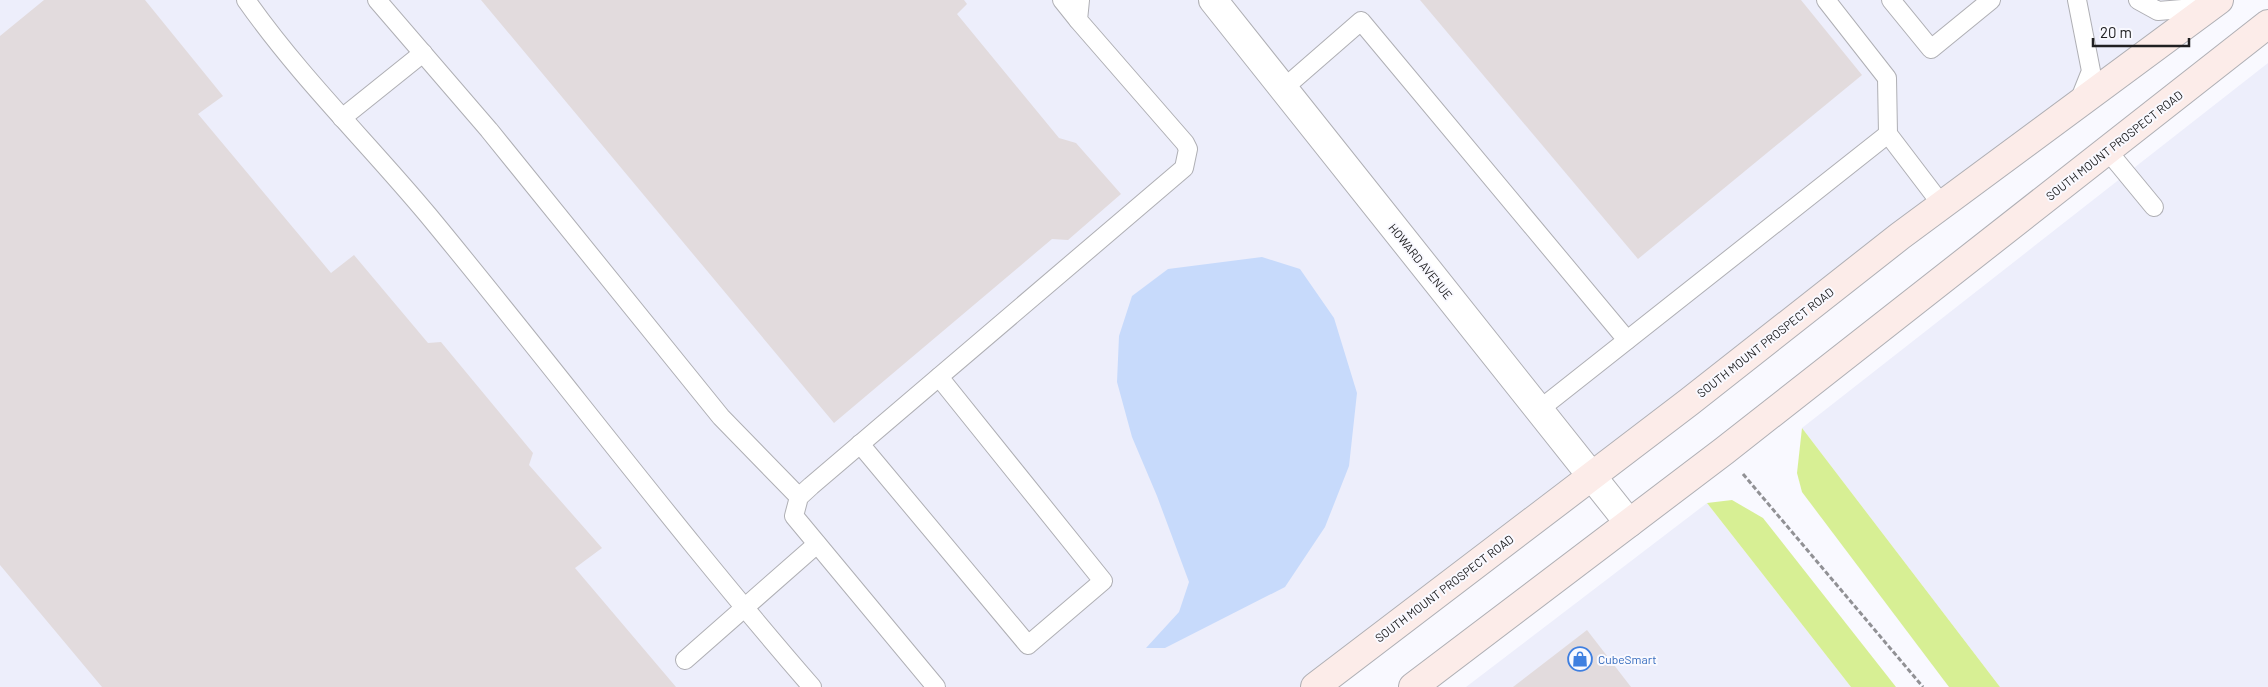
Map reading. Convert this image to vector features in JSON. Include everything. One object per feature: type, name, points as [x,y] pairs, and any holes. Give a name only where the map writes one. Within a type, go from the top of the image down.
[{"type":"main road","name":"SOUTH MOUNT PROSPECT ROAD","points":[[1315,687],[1942,205],[2214,4]]},
{"type":"main road","name":"SOUTH MOUNT PROSPECT ROAD","points":[[1413,687],[1724,451],[2268,24]]},
{"type":"street","name":"HOWARD AVENUE","points":[[1213,0],[1593,475],[1629,523]]},
{"type":"lane","points":[[246,0],[266,27],[342,118],[433,222],[744,609],[812,687]]},
{"type":"lane","points":[[377,0],[495,138],[721,417],[799,497]]},
{"type":"lane","points":[[936,687],[794,516],[799,497],[1184,168],[1188,149],[1185,143],[1062,0]]},
{"type":"lane","points":[[1078,20],[1080,0]]},
{"type":"lane","points":[[1826,0],[1887,78],[1888,134],[1942,205]]},
{"type":"lane","points":[[1891,0],[1931,49],[1991,0]]},
{"type":"lane","points":[[2077,0],[2091,72],[2078,103]]},
{"type":"lane","points":[[2138,0],[2158,11],[2214,4]]},
{"type":"lane","points":[[1284,88],[1361,20],[1627,340]]},
{"type":"lane","points":[[342,118],[423,52]]},
{"type":"lane","points":[[1540,410],[1888,134]]},
{"type":"lane","points":[[2107,150],[2154,207]]},
{"type":"lane","points":[[860,444],[1028,644],[1066,613],[1103,581],[939,377]]},
{"type":"lane","points":[[685,660],[817,544]]},
{"type":"path","points":[[1724,451],[1923,687]]},
{"type":"shaded area","points":[[0,0],[2199,0],[1300,687],[0,687]]},
{"type":"shaded area","points":[[2268,63],[2268,687],[2000,687],[1802,428]]},
{"type":"shaded area","points":[[1707,503],[1851,687],[1466,687]]},
{"type":"green space","points":[[1802,428],[2000,687],[1949,687],[1802,492],[1797,473]]},
{"type":"green space","points":[[1732,500],[1763,518],[1896,687],[1851,687],[1707,503]]},
{"type":"water","points":[[1262,257],[1300,269],[1334,318],[1357,393],[1349,466],[1325,527],[1285,587],[1165,648],[1146,648],[1179,612],[1189,582],[1157,496],[1132,437],[1117,382],[1119,336],[1132,296],[1168,269]]},
{"type":"building","points":[[44,0],[145,0],[223,96],[198,114],[331,273],[354,255],[428,343],[441,342],[533,453],[529,465],[602,548],[575,568],[676,687],[102,687],[0,565],[0,36]]},
{"type":"building","points":[[481,0],[964,0],[967,4],[957,14],[1059,138],[1076,143],[1121,194],[1068,240],[1052,239],[834,423]]},
{"type":"building","points":[[1420,0],[1801,0],[1862,75],[1638,259]]},
{"type":"building","name":"CubeSmart","points":[[1587,630],[1631,687],[1513,687]]},
{"type":"place","name":"CubeSmart","points":[[1580,659]]}]
